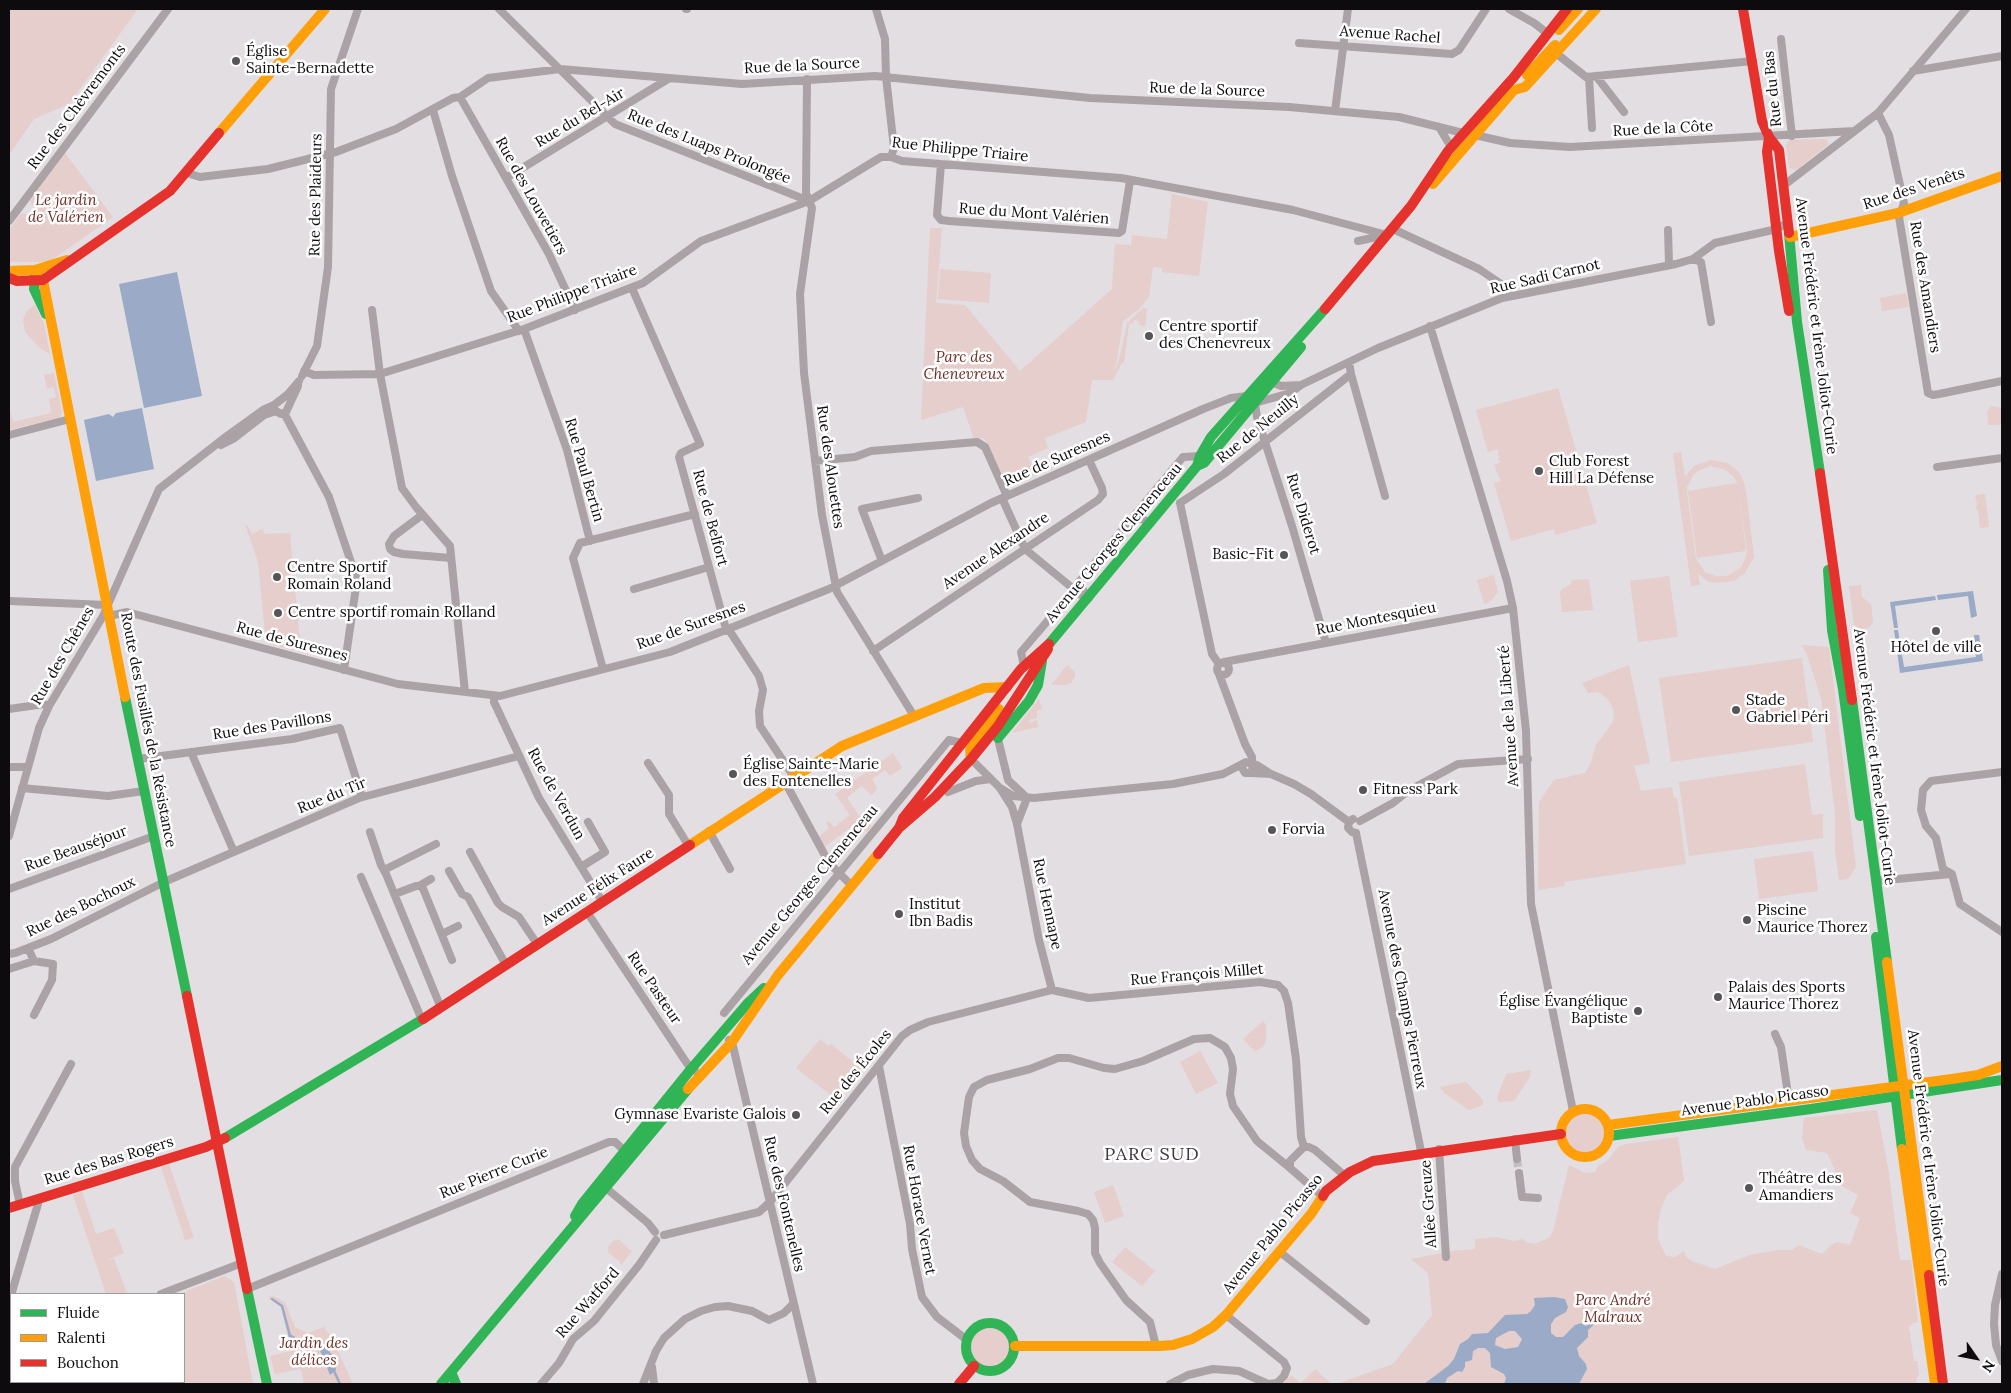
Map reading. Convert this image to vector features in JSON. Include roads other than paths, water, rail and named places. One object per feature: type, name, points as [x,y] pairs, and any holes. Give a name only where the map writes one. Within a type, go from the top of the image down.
[{"type":"main road","points":[[9,278],[17,281],[39,280],[170,191],[325,9]]},
{"type":"main road","name":"Avenue Georges Clemenceau","points":[[899,828],[903,818],[1024,666],[1054,639],[1151,522],[1176,500],[1211,437],[1267,381],[1390,232],[1451,147],[1514,76],[1567,9]]},
{"type":"main road","points":[[1514,76],[1578,9]]},
{"type":"main road","points":[[1514,90],[1587,9]]},
{"type":"main road","name":"Avenue Georges Clemenceau","points":[[1410,206],[1419,201],[1514,90],[1525,87],[1596,9]]},
{"type":"main road","name":"Avenue Frédéric et Irène Joliot-Curie","points":[[1743,9],[1762,121],[1769,137],[1779,150],[1790,237],[1797,322],[1833,556],[1903,1073],[1900,1090],[1935,1384]]},
{"type":"main road","points":[[1567,33],[1581,26]]},
{"type":"main road","points":[[1463,133],[1475,135]]},
{"type":"main road","name":"Avenue Frédéric et Irène Joliot-Curie","points":[[1769,137],[1767,152],[1822,522],[1832,630],[1843,689],[1943,1384]]},
{"type":"main road","name":"Rue des Venêts","points":[[1790,237],[1892,215],[2002,176]]},
{"type":"main road","points":[[9,271],[35,270],[76,256]]},
{"type":"main road","name":"Route des Fusillés de la Résistance","points":[[35,270],[39,280],[34,288],[51,324],[144,791],[267,1384]]},
{"type":"main road","name":"Avenue Georges Clemenceau","points":[[935,797],[948,792],[974,761],[1043,659],[1054,639]]},
{"type":"main road","name":"Avenue Georges Clemenceau","points":[[446,1378],[558,1243],[702,1074],[732,1042],[778,975],[899,828],[998,739],[1029,701],[1038,685],[1043,659]]},
{"type":"main road","points":[[974,761],[970,749],[1000,708],[1006,696],[1007,687]]},
{"type":"main road","name":"Avenue Félix Faure","points":[[218,1142],[441,1008],[709,831],[842,746],[984,688],[1007,687],[1021,690]]},
{"type":"main road","points":[[1021,690],[1029,701]]},
{"type":"main road","name":"Avenue Georges Clemenceau","points":[[558,1243],[582,1204],[626,1152],[691,1069],[747,1004],[778,975]]},
{"type":"main road","points":[[1900,1090],[1978,1074],[2002,1066]]},
{"type":"main road","points":[[1900,1090],[2002,1080]]},
{"type":"main road","name":"Avenue Pablo Picasso","points":[[1609,1130],[1789,1101],[1900,1090]]},
{"type":"main road","name":"Avenue Pablo Picasso","points":[[1609,1130],[1900,1090]]},
{"type":"main road","points":[[1582,1108],[1592,1109],[1601,1114],[1609,1130],[1604,1148],[1594,1156],[1587,1157],[1574,1155],[1569,1151],[1560,1134],[1564,1121],[1573,1111],[1582,1108]]},
{"type":"main road","name":"Avenue Pablo Picasso","points":[[1015,1346],[1156,1346],[1173,1345],[1192,1339],[1211,1328],[1226,1315],[1280,1252],[1315,1208],[1322,1196],[1333,1183],[1344,1175],[1374,1162],[1421,1151],[1560,1134]]},
{"type":"main road","name":"Rue des Bas Rogers","points":[[9,1208],[218,1142]]},
{"type":"main road","points":[[993,1322],[1008,1330],[1013,1337],[1015,1346],[1010,1361],[999,1370],[986,1371],[974,1366],[968,1357],[966,1340],[976,1326],[993,1322]]},
{"type":"main road","points":[[959,1384],[974,1366]]},
{"type":"main road","points":[[446,1378],[456,1384]]},
{"type":"street","name":"Rue des Chèvremonts","points":[[9,221],[168,9]]},
{"type":"street","name":"Rue des Plaideurs","points":[[299,381],[281,399],[278,410],[288,409],[299,381],[317,346],[328,267],[331,89],[358,9]]},
{"type":"street","name":"Rue des Luaps Prolongée","points":[[499,9],[615,124],[809,201]]},
{"type":"street","points":[[876,9],[885,40],[886,77],[894,148],[891,157]]},
{"type":"street","points":[[1335,111],[1345,46],[1348,9]]},
{"type":"street","name":"Avenue Rachel","points":[[1299,42],[1452,54],[1459,50],[1486,9]]},
{"type":"street","points":[[1509,9],[1522,12],[1547,33]]},
{"type":"street","points":[[1783,186],[1878,113],[1966,9]]},
{"type":"street","name":"Rue du Bas","points":[[1781,39],[1792,136]]},
{"type":"street","points":[[1557,54],[1582,76],[1592,77],[1753,61]]},
{"type":"street","points":[[1913,71],[2002,56]]},
{"type":"street","name":"Rue de la Source","points":[[187,173],[200,177],[268,169],[330,154],[396,129],[453,98],[460,97],[488,78],[560,69],[742,84],[857,76],[886,77],[1090,98],[1289,107],[1399,117],[1463,133]]},
{"type":"street","points":[[1592,77],[1624,112]]},
{"type":"street","points":[[1592,77],[1592,128]]},
{"type":"street","name":"Rue du Bel-Air","points":[[506,178],[668,79]]},
{"type":"street","name":"Rue des Alouettes","points":[[807,79],[806,193],[812,208],[800,294],[804,373],[815,461],[835,586],[914,716]]},
{"type":"street","name":"Rue des Louvetiers","points":[[460,97],[549,254],[575,310]]},
{"type":"street","name":"Rue Paul Bertin","points":[[433,110],[452,176],[491,291],[522,330],[567,450],[590,541],[580,543],[573,558],[603,670]]},
{"type":"street","name":"Rue des Amandiers","points":[[1878,113],[1889,135],[1904,203],[1899,217],[1928,393],[1933,395],[1939,394],[2002,380]]},
{"type":"street","points":[[1439,127],[1451,147]]},
{"type":"street","name":"Rue de la Côte","points":[[1475,135],[1510,142],[1570,147],[1792,136],[1854,131]]},
{"type":"street","name":"Rue Philippe Triaire","points":[[304,371],[314,376],[380,374],[522,330],[643,283],[701,241],[809,201],[877,158],[891,157],[902,161],[1121,178],[1293,210],[1390,232],[1478,269],[1504,286],[1512,296]]},
{"type":"street","name":"Rue du Mont Valérien","points":[[941,164],[937,211],[939,218],[943,220],[1111,234],[1122,231],[1130,181]]},
{"type":"street","points":[[1788,222],[1777,229],[1790,237]]},
{"type":"street","name":"Rue Sadi Carnot","points":[[1251,399],[1279,397],[1349,362],[1430,326],[1512,296],[1693,259],[1715,243],[1777,229]]},
{"type":"street","points":[[1668,230],[1669,265]]},
{"type":"street","points":[[1358,241],[1390,232]]},
{"type":"street","points":[[1693,259],[1701,262],[1710,322]]},
{"type":"street","name":"Rue de Belfort","points":[[632,288],[700,444],[681,453],[679,457],[726,630]]},
{"type":"street","points":[[372,310],[380,374],[400,484],[422,514],[450,546],[465,692]]},
{"type":"street","name":"Avenue de la Liberté","points":[[1430,326],[1507,581],[1513,608],[1528,759],[1531,904],[1573,1111]]},
{"type":"street","points":[[1349,362],[1385,496]]},
{"type":"street","name":"Rue de Neuilly","points":[[1176,500],[1224,474],[1351,374]]},
{"type":"street","name":"Rue Sadi Carnot","points":[[1267,381],[1281,386],[1301,385]]},
{"type":"street","name":"Rue de Suresnes","points":[[9,601],[127,612],[398,684],[500,696],[670,652],[726,630],[835,586],[1004,497],[1203,409],[1231,398],[1251,399]]},
{"type":"street","points":[[281,399],[286,401],[288,405]]},
{"type":"street","name":"Rue Diderot","points":[[1251,399],[1304,566],[1326,643]]},
{"type":"street","points":[[108,610],[159,489],[263,410],[278,410],[329,497],[357,580],[344,670]]},
{"type":"street","points":[[9,435],[70,419]]},
{"type":"street","points":[[815,461],[855,457],[871,451],[977,442],[985,447],[1025,549],[1074,590],[1088,599]]},
{"type":"street","name":"Avenue Georges Clemenceau","points":[[1088,599],[1078,583],[1183,457],[1199,461]]},
{"type":"street","points":[[1937,467],[2002,458]]},
{"type":"street","name":"Avenue Alexandre","points":[[873,651],[1098,500],[1102,494],[1102,488],[1089,460]]},
{"type":"street","points":[[882,561],[862,509],[918,498]]},
{"type":"street","points":[[1176,500],[1212,654],[1222,663],[1228,664],[1229,672],[1226,691]]},
{"type":"street","points":[[422,514],[394,536],[389,544],[390,548],[394,552],[403,554],[451,558]]},
{"type":"street","points":[[590,541],[695,514]]},
{"type":"street","points":[[1134,516],[1151,522]]},
{"type":"street","points":[[634,589],[709,566]]},
{"type":"street","name":"Avenue Georges Clemenceau","points":[[1024,666],[1021,652],[1074,590]]},
{"type":"street","name":"Rue Montesquieu","points":[[1222,663],[1513,608]]},
{"type":"street","name":"Rue des Chênes","points":[[9,836],[28,767],[49,706],[108,610]]},
{"type":"street","points":[[726,630],[731,633],[759,676],[764,690],[759,711],[760,726],[789,779],[829,864],[852,886]]},
{"type":"street","name":"Rue Montesquieu","points":[[1229,672],[1245,659]]},
{"type":"street","points":[[1222,663],[1217,668],[1219,674],[1245,744],[1256,764],[1271,774],[1311,794],[1349,822],[1350,830],[1356,833],[1362,828],[1360,820]]},
{"type":"street","points":[[1219,674],[1224,675],[1229,672]]},
{"type":"street","name":"Rue de Verdun","points":[[494,696],[494,702],[539,798],[602,901]]},
{"type":"street","points":[[9,709],[44,704],[49,706]]},
{"type":"street","name":"Rue des Pavillons","points":[[138,759],[292,739],[340,728],[362,797]]},
{"type":"street","points":[[998,739],[1008,780],[1013,787],[1027,798]]},
{"type":"street","name":"Avenue Georges Clemenceau","points":[[724,1013],[948,740],[962,743]]},
{"type":"street","points":[[1245,744],[1246,768]]},
{"type":"street","points":[[191,752],[234,852]]},
{"type":"street","name":"Rue du Tir","points":[[164,882],[362,797],[519,756]]},
{"type":"street","points":[[1349,822],[1353,819],[1360,820],[1393,803],[1408,791],[1458,764],[1528,759]]},
{"type":"street","name":"Rue Hennape","points":[[974,761],[1000,788],[1012,807],[1017,824],[1039,940],[1052,990]]},
{"type":"street","points":[[648,763],[669,795],[669,814],[688,845]]},
{"type":"street","points":[[1000,788],[1014,796],[1027,798],[1173,784],[1246,768],[1254,768],[1256,764]]},
{"type":"street","points":[[9,767],[28,767]]},
{"type":"street","points":[[1246,768],[1271,774]]},
{"type":"street","points":[[2002,772],[1931,781],[1923,790],[1921,810],[1926,826],[1936,838],[1942,869],[1952,874],[1960,904],[2002,932]]},
{"type":"street","points":[[948,792],[973,782],[991,779]]},
{"type":"street","points":[[22,788],[108,796],[144,791]]},
{"type":"street","points":[[1017,824],[1027,798]]},
{"type":"street","points":[[582,867],[606,852],[588,822]]},
{"type":"street","points":[[709,831],[730,868]]},
{"type":"street","points":[[370,832],[380,865],[395,894],[441,1008]]},
{"type":"street","name":"Avenue des Champs Pierreux","points":[[1356,833],[1421,1151]]},
{"type":"street","name":"Rue Beauséjour","points":[[9,888],[154,836]]},
{"type":"street","points":[[384,870],[436,844]]},
{"type":"street","points":[[470,852],[498,903],[519,916],[537,944]]},
{"type":"street","points":[[449,871],[462,894],[468,897],[506,965]]},
{"type":"street","points":[[1876,881],[1952,874]]},
{"type":"street","points":[[361,876],[422,1020]]},
{"type":"street","points":[[395,894],[419,886],[431,879]]},
{"type":"street","name":"Rue des Bochoux","points":[[9,954],[84,924],[164,882]]},
{"type":"street","points":[[419,886],[422,886],[425,890],[452,960]]},
{"type":"street","name":"Rue Pasteur","points":[[587,912],[691,1069]]},
{"type":"street","points":[[442,934],[458,926]]},
{"type":"street","points":[[28,948],[34,961]]},
{"type":"street","points":[[9,969],[34,961],[53,964],[52,980],[34,1015]]},
{"type":"street","name":"Rue François Millet","points":[[1052,990],[1089,998],[1260,982],[1278,985],[1284,991],[1288,1003],[1296,1059],[1301,1137],[1304,1147]]},
{"type":"street","name":"Rue des Écoles","points":[[770,1202],[902,1036],[918,1025],[1052,990]]},
{"type":"street","points":[[1775,1034],[1781,1047],[1789,1101]]},
{"type":"street","points":[[721,1036],[732,1042]]},
{"type":"street","points":[[1156,1346],[1150,1322],[1121,1294],[1100,1263],[1095,1253],[1095,1228],[1093,1220],[1088,1214],[1078,1210],[1030,1202],[1004,1181],[980,1169],[972,1160],[966,1146],[964,1133],[969,1097],[974,1087],[987,1080],[1030,1069],[1058,1058],[1069,1058],[1104,1068],[1115,1069],[1143,1061],[1194,1039],[1210,1038],[1224,1047],[1231,1058],[1233,1069],[1230,1094],[1233,1106],[1257,1141],[1322,1196]]},
{"type":"street","name":"Rue des Fontenelles","points":[[732,1042],[813,1384]]},
{"type":"street","points":[[20,1204],[15,1181],[15,1167],[71,1064]]},
{"type":"street","name":"Rue Horace Vernet","points":[[879,1066],[910,1224],[912,1249],[922,1297],[937,1317],[966,1340]]},
{"type":"street","points":[[691,1069],[702,1074]]},
{"type":"street","points":[[1515,1139],[1517,1159]]},
{"type":"street","name":"Rue Pierre Curie","points":[[248,1289],[609,1142],[615,1142],[626,1152]]},
{"type":"street","points":[[1290,1168],[1290,1161],[1304,1147],[1309,1147],[1344,1175]]},
{"type":"street","name":"Allée Greuze","points":[[1439,1149],[1446,1257]]},
{"type":"street","points":[[1519,1173],[1522,1197],[1538,1198]]},
{"type":"street","points":[[606,1188],[648,1223],[655,1232],[654,1238],[656,1240],[662,1240],[664,1235],[759,1212],[770,1202]]},
{"type":"street","points":[[12,1293],[38,1204],[37,1199]]},
{"type":"street","points":[[655,1232],[660,1230],[664,1235]]},
{"type":"street","name":"Rue Watford","points":[[541,1384],[559,1362],[573,1339],[594,1321],[639,1265],[656,1240]]},
{"type":"street","points":[[1280,1252],[1366,1321]]},
{"type":"street","points":[[164,1293],[242,1263]]},
{"type":"street","points":[[2002,1274],[1995,1305],[1994,1324],[1996,1345],[2002,1361]]},
{"type":"street","points":[[643,1384],[656,1351],[671,1330],[685,1319],[701,1311],[728,1306],[752,1312],[769,1320],[784,1313],[793,1304]]},
{"type":"street","points":[[1170,1384],[1188,1375],[1213,1368],[1239,1372],[1268,1384],[1277,1383],[1284,1376],[1287,1368],[1284,1362],[1226,1315]]},
{"type":"street","points":[[652,1365],[654,1384]]},
{"type":"water","points":[[177,272],[202,396],[144,408],[119,284]]},
{"type":"water","points":[[142,408],[154,469],[96,481],[84,420],[109,414],[113,417],[116,413]]},
{"type":"water","points":[[1973,591],[1977,616],[1971,618],[1968,596],[1938,600],[1937,595]]},
{"type":"water","points":[[1935,596],[1936,600],[1895,606],[1898,628],[1894,628],[1890,602]]},
{"type":"water","points":[[1894,630],[1898,630],[1904,667],[1976,657],[1974,635],[1979,635],[1983,661],[1900,673]]},
{"type":"water","points":[[1554,1297],[1565,1299],[1568,1307],[1566,1312],[1555,1318],[1551,1324],[1551,1333],[1556,1337],[1563,1337],[1575,1325],[1582,1323],[1586,1326],[1597,1318],[1598,1321],[1588,1330],[1588,1337],[1577,1348],[1579,1356],[1586,1364],[1587,1369],[1579,1384],[1504,1384],[1506,1378],[1504,1374],[1491,1367],[1490,1353],[1485,1348],[1478,1348],[1473,1351],[1472,1360],[1465,1362],[1462,1372],[1458,1371],[1447,1378],[1445,1384],[1424,1384],[1448,1366],[1454,1359],[1460,1344],[1472,1334],[1488,1333],[1505,1315],[1527,1314],[1535,1305],[1534,1298]],"holes":[[[1509,1331],[1515,1331],[1522,1339],[1518,1347],[1505,1349],[1495,1345],[1496,1338]]]},
{"type":"water","points":[[290,1334],[297,1338],[312,1339],[322,1343],[333,1356],[336,1370],[330,1375],[319,1348],[310,1344],[300,1345],[292,1343],[288,1335]]},
{"type":"waterway","points":[[272,1299],[282,1306],[290,1336]]},
{"type":"waterway","points":[[334,1371],[340,1384]]},
{"type":"tunnel","points":[[1517,1159],[1519,1173]]},
{"type":"place","name":"Église Sainte-Bernadette","points":[[236,61]]},
{"type":"place","name":"Centre sportif des Chenevreux","points":[[1149,336]]},
{"type":"place","name":"Club Forest Hill La Défense","points":[[1539,471]]},
{"type":"place","name":"Basic-Fit","points":[[1284,555]]},
{"type":"place","name":"Centre Sportif Romain Roland","points":[[277,577]]},
{"type":"place","name":"Centre sportif romain Rolland","points":[[278,613]]},
{"type":"place","name":"Hôtel de ville","points":[[1936,631]]},
{"type":"place","name":"Stade Gabriel Péri","points":[[1736,710]]},
{"type":"place","name":"Église Sainte-Marie des Fontenelles","points":[[733,774]]},
{"type":"place","name":"Fitness Park","points":[[1363,790]]},
{"type":"place","name":"Forvia","points":[[1272,830]]},
{"type":"place","name":"Institut Ibn Badis","points":[[899,914]]},
{"type":"place","name":"Piscine Maurice Thorez","points":[[1747,920]]},
{"type":"place","name":"Palais des Sports Maurice Thorez","points":[[1718,997]]},
{"type":"place","name":"Église Évangélique Baptiste","points":[[1638,1011]]},
{"type":"place","name":"Gymnase Evariste Galois","points":[[796,1115]]},
{"type":"place","name":"Théâtre des Amandiers","points":[[1749,1188]]},
{"type":"district","name":"PARC SUD","points":[[1152,1155]]},
{"type":"park label","name":"Le jardin de Valérien","points":[[66,210]]},
{"type":"park label","name":"Parc des Chenevreux","points":[[964,366]]},
{"type":"park label","name":"Parc André Malraux","points":[[1613,1310]]},
{"type":"park label","name":"Jardin des délices","points":[[314,1352]]}]
